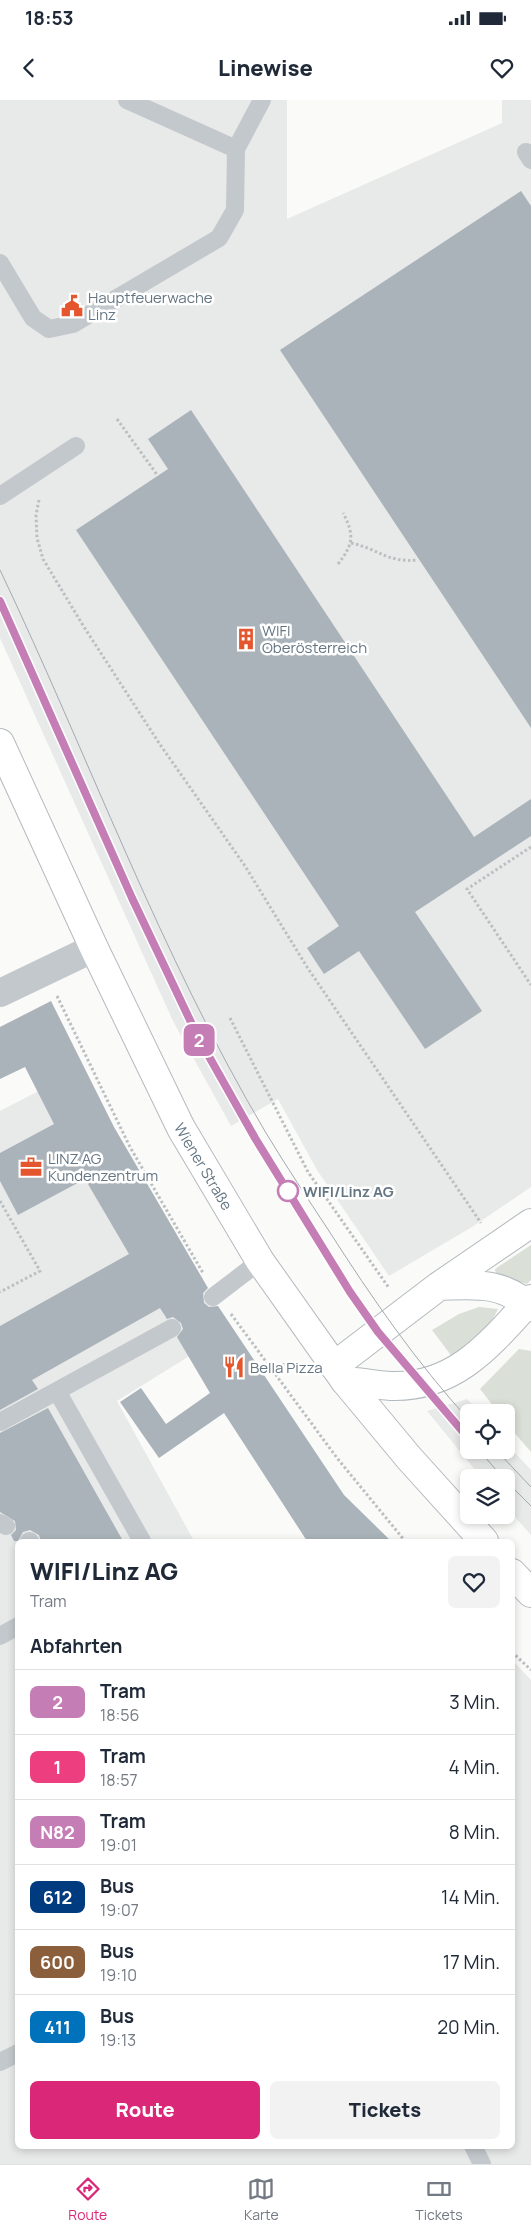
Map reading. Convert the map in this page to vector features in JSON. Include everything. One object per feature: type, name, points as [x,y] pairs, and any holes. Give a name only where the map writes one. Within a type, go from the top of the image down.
[{"type":"main road","name":"Wiener Straße","points":[[0,743],[94,948],[181,1128],[260,1260],[339,1373],[409,1458],[482,1539]]},
{"type":"main road","points":[[339,1373],[439,1286],[531,1223]]},
{"type":"main road","points":[[339,1373],[401,1385],[432,1380],[455,1372],[486,1348],[530,1303],[509,1290],[488,1286],[439,1286]]},
{"type":"main road","points":[[515,1576],[531,1593]]},
{"type":"street","points":[[0,994],[94,948]]},
{"type":"lane","points":[[127,100],[236,150]]},
{"type":"lane","points":[[0,263],[33,318],[49,329],[74,324],[219,238],[235,210],[236,150],[262,100]]},
{"type":"lane","points":[[0,496],[76,446]]},
{"type":"lane","points":[[213,1297],[260,1260]]},
{"type":"lane","points":[[0,1422],[172,1328]]},
{"type":"lane","points":[[57,1391],[141,1539]]},
{"type":"lane","points":[[0,1636],[15,1628]]},
{"type":"lane","points":[[0,2062],[15,2054]]},
{"type":"lane","points":[[474,2149],[482,2164]]},
{"type":"path","points":[[117,419],[158,476]]},
{"type":"path","points":[[51,462],[36,515],[37,538],[43,559],[158,743],[245,866],[307,967],[482,1226]]},
{"type":"path","points":[[338,564],[348,552],[351,543],[351,533],[343,513]]},
{"type":"path","points":[[351,543],[364,545],[390,558],[405,561],[418,560]]},
{"type":"path","points":[[531,847],[467,889],[531,985]]},
{"type":"path","points":[[230,1018],[308,1172],[388,1288]]},
{"type":"path","points":[[0,1201],[40,1271],[0,1292]]},
{"type":"path","points":[[515,1655],[531,1670]]},
{"type":"shaded area","name":"WIFI Oberösterreich","points":[[0,100],[287,100],[287,219],[502,123],[502,100],[531,100],[531,1187],[472,1227],[389,1276],[317,1170],[278,1099],[231,1126],[173,1021],[0,638]]},
{"type":"shaded area","points":[[83,1068],[114,1129],[228,1332],[117,1401],[193,1539],[15,1539],[15,2149],[515,2149],[515,1663],[531,1680],[531,2164],[0,2164],[0,1111]]},
{"type":"shaded area","points":[[531,1245],[531,1280],[527,1284],[496,1275],[495,1269]]},
{"type":"shaded area","points":[[479,1307],[498,1309],[490,1325],[453,1358],[432,1330],[459,1314]]},
{"type":"shaded area","points":[[519,1349],[531,1351],[531,1452],[515,1433],[515,1404],[492,1404],[480,1389]]},
{"type":"shaded area","points":[[467,1399],[472,1404],[460,1404],[460,1451],[427,1411]]},
{"type":"shaded area","points":[[515,1453],[531,1470],[531,1535],[515,1517],[515,1469],[474,1469],[466,1459],[515,1459]]},
{"type":"building","points":[[521,191],[531,206],[531,728],[280,350]]},
{"type":"building","points":[[191,410],[474,837],[531,799],[531,836],[415,912],[482,1011],[425,1049],[359,951],[324,974],[307,948],[339,926],[76,530],[168,469],[148,439]]},
{"type":"building","points":[[51,1001],[114,1127],[208,1288],[203,1293],[204,1303],[209,1307],[218,1306],[344,1495],[389,1539],[306,1539],[224,1413],[159,1458],[120,1402],[141,1388],[166,1424],[210,1393],[177,1337],[183,1329],[181,1323],[173,1317],[167,1319],[160,1308],[32,1380],[38,1389],[0,1410],[0,1326],[129,1254],[85,1179],[18,1215],[0,1181],[0,1153],[54,1124],[25,1067],[0,1079],[0,1027]]},
{"type":"building","points":[[48,1408],[122,1539],[40,1539],[39,1535],[30,1530],[23,1532],[19,1539],[14,1541],[11,1535],[16,1530],[15,1521],[0,1512],[0,1433]]},
{"type":"tram line","points":[[0,570],[159,926],[192,996],[228,1065],[266,1133],[362,1281],[395,1329],[460,1410]]},
{"type":"tram line","points":[[0,601],[132,899],[197,1037],[255,1138],[350,1292],[378,1332],[460,1428]]},
{"type":"tram line","name":"2","points":[[0,601],[132,898],[198,1037],[255,1138],[350,1292],[378,1332],[460,1429]]},
{"type":"tram line","points":[[487,1459],[495,1469]]},
{"type":"tram line","points":[[505,1459],[531,1487]]},
{"type":"tram line","points":[[515,1490],[531,1506]]},
{"type":"place","name":"Hauptfeuerwache Linz","points":[[72,306]]},
{"type":"place","name":"WIFI Oberösterreich","points":[[246,639]]},
{"type":"place","name":"LINZ AG Kundenzentrum","points":[[31,1167]]},
{"type":"place","name":"WIFI/Linz AG","points":[[288,1191]]},
{"type":"place","name":"Bella Pizza","points":[[234,1367]]}]
